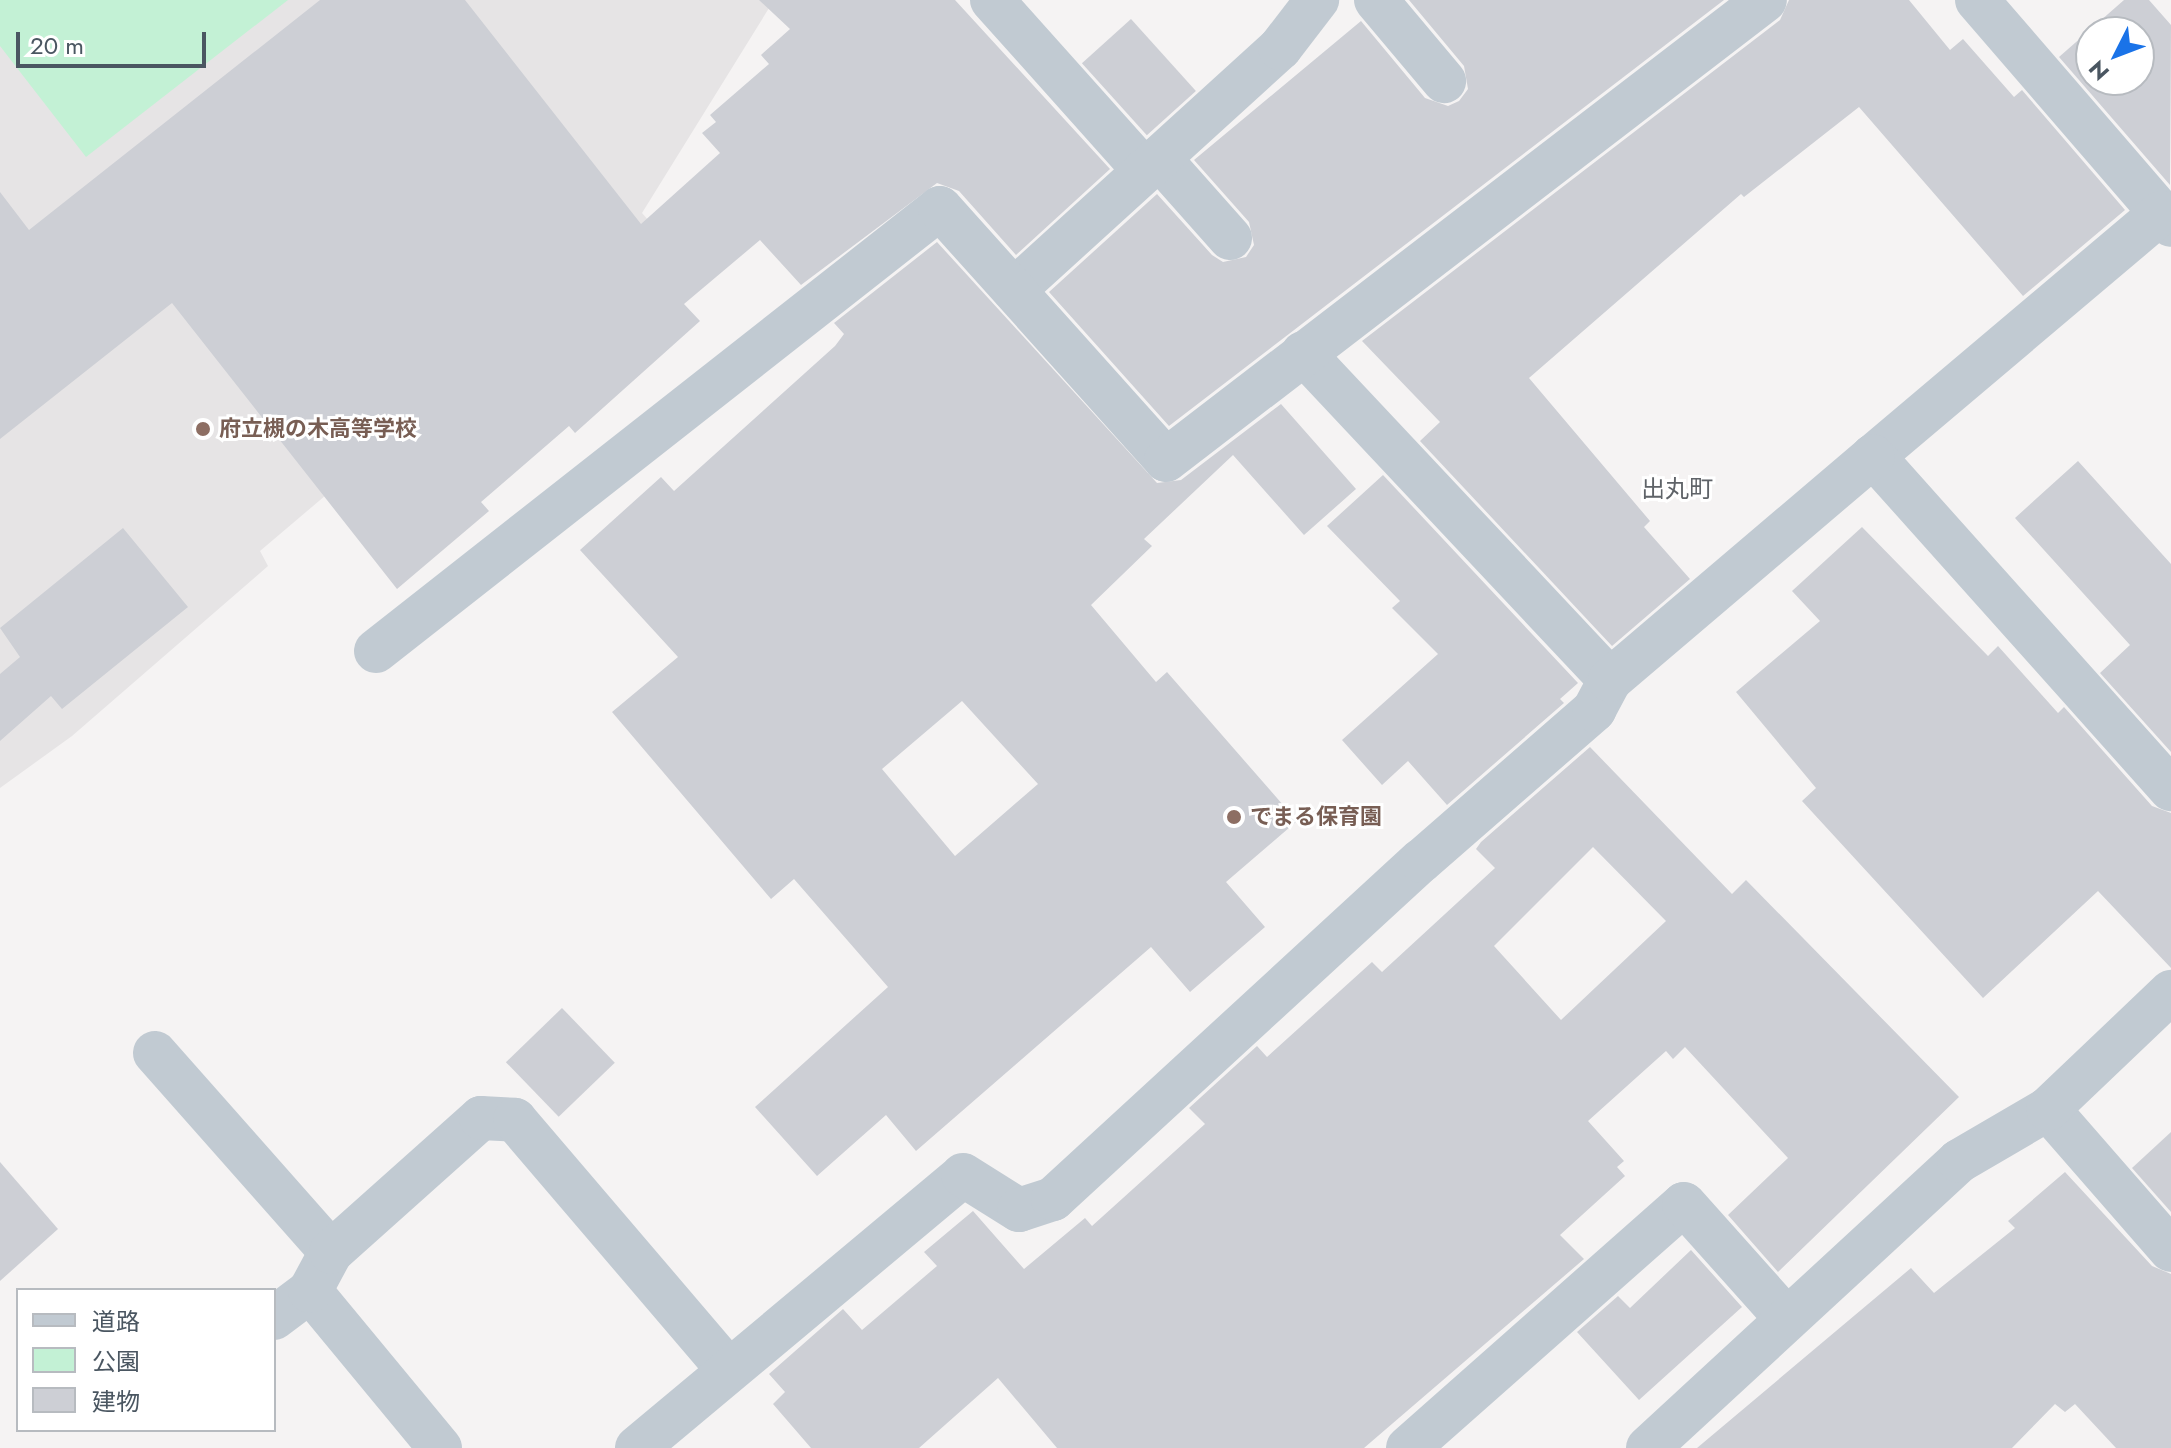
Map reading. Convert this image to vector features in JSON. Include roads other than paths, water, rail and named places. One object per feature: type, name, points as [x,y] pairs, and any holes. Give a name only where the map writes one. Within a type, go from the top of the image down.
[{"type":"street","points":[[992,0],[1152,165],[1230,238]]},
{"type":"street","points":[[1014,290],[1280,48],[1317,0]]},
{"type":"street","points":[[1376,0],[1444,81]]},
{"type":"street","points":[[376,651],[940,208],[1166,460],[1765,0]]},
{"type":"street","points":[[637,1448],[963,1175],[1019,1210],[1053,1199],[1421,861],[1594,710],[1610,680],[1873,456],[2166,219],[1987,4]]},
{"type":"street","points":[[1303,353],[1610,680]]},
{"type":"street","points":[[1873,456],[2171,789]]},
{"type":"street","points":[[1648,1448],[1758,1349],[1785,1317],[1959,1161],[2048,1109],[2171,992]]},
{"type":"street","points":[[155,1053],[331,1252]]},
{"type":"street","points":[[2048,1109],[2171,1250]]},
{"type":"street","points":[[276,1316],[310,1291],[331,1252],[481,1118],[515,1120],[728,1369]]},
{"type":"street","points":[[1408,1448],[1684,1204],[1785,1317]]},
{"type":"street","points":[[310,1291],[440,1448]]},
{"type":"place","name":"府立槻の木高等学校","points":[[203,429]]},
{"type":"place","name":"でまる保育園","points":[[1234,817]]},
{"type":"district","name":"出丸町","points":[[1677,489]]}]
